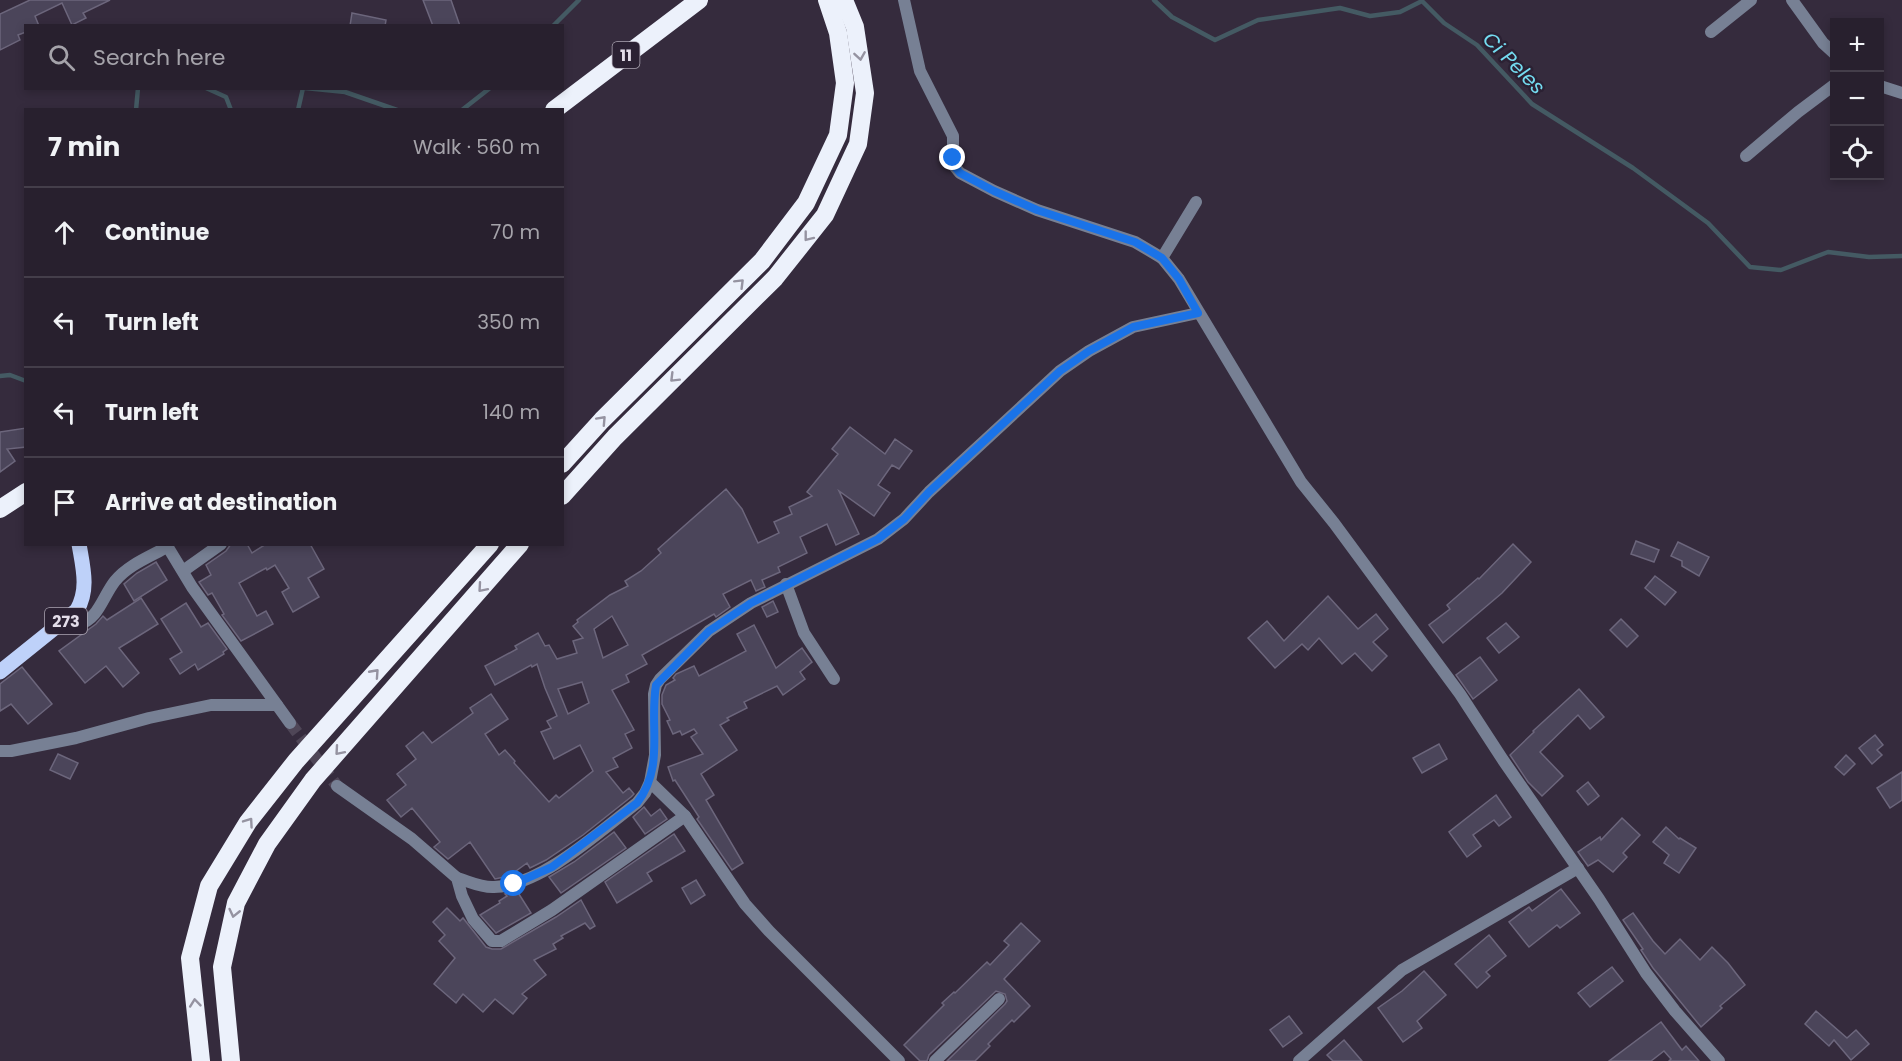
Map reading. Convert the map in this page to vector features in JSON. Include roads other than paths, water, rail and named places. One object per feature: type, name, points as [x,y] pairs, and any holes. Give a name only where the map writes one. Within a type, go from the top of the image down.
[{"type":"highway","name":"11","points":[[557,108],[699,0]]},
{"type":"highway","points":[[564,462],[602,420],[762,261],[806,203],[838,135],[845,83],[838,33],[827,0]]},
{"type":"highway","points":[[564,494],[615,436],[775,278],[825,215],[858,144],[866,93],[855,27],[844,0]]},
{"type":"highway","points":[[0,509],[24,493]]},
{"type":"highway","points":[[201,1061],[190,958],[209,886],[248,822],[296,761],[488,546]]},
{"type":"highway","points":[[231,1061],[222,967],[236,903],[267,844],[313,780],[518,546]]},
{"type":"main road","name":"273","points":[[0,672],[70,617],[81,603],[85,586],[79,546]]},
{"type":"street","points":[[904,0],[920,71],[953,136],[955,167],[960,173],[994,191],[1037,210],[1135,242],[1162,258],[1179,279],[1301,482],[1334,523],[1460,694],[1646,973],[1675,1011],[1719,1061]]},
{"type":"street","points":[[1711,32],[1751,0]]},
{"type":"street","points":[[1792,0],[1830,49]]},
{"type":"street","points":[[1884,87],[1902,93]]},
{"type":"street","points":[[1746,156],[1830,88]]},
{"type":"street","points":[[1162,258],[1196,202]]},
{"type":"street","points":[[337,786],[412,839],[458,878],[491,888],[514,884],[552,867],[637,803],[645,793],[650,782],[655,755],[654,693],[656,685],[709,631],[751,603],[878,539],[904,519],[929,492],[1060,371],[1089,351],[1133,327],[1198,313]]},
{"type":"street","points":[[70,617],[79,624],[88,622],[95,614],[105,594],[125,570],[166,546],[192,587],[290,723]]},
{"type":"street","points":[[183,571],[218,546]]},
{"type":"street","points":[[786,584],[804,633],[834,679]]},
{"type":"street","points":[[0,751],[11,751],[76,738],[149,718],[211,705],[277,705]]},
{"type":"street","points":[[650,782],[685,816],[745,904],[769,931],[899,1061]]},
{"type":"street","points":[[458,878],[462,896],[473,920],[492,941],[501,941],[552,910],[685,816]]},
{"type":"street","points":[[1299,1061],[1402,970],[1578,868]]},
{"type":"street","points":[[935,1061],[999,999]]},
{"type":"waterway","name":"Ci Peles","points":[[555,24],[579,0]]},
{"type":"waterway","name":"Ci Peles","points":[[1154,0],[1172,17],[1215,40],[1258,20],[1340,8],[1370,16],[1400,12],[1422,1],[1444,23],[1477,45],[1532,104],[1633,168],[1708,223],[1750,267],[1781,270],[1828,252],[1869,257],[1902,256]]},
{"type":"waterway","name":"Ci Peles","points":[[136,108],[138,90]]},
{"type":"waterway","name":"Ci Peles","points":[[210,90],[226,97],[230,108]]},
{"type":"waterway","name":"Ci Peles","points":[[298,108],[303,90]]},
{"type":"waterway","name":"Ci Peles","points":[[325,90],[345,92],[391,108]]},
{"type":"waterway","name":"Ci Peles","points":[[465,108],[487,90]]},
{"type":"waterway","name":"Ci Peles","points":[[0,376],[10,375],[24,380]]},
{"type":"tunnel","points":[[290,723],[337,786]]}]
